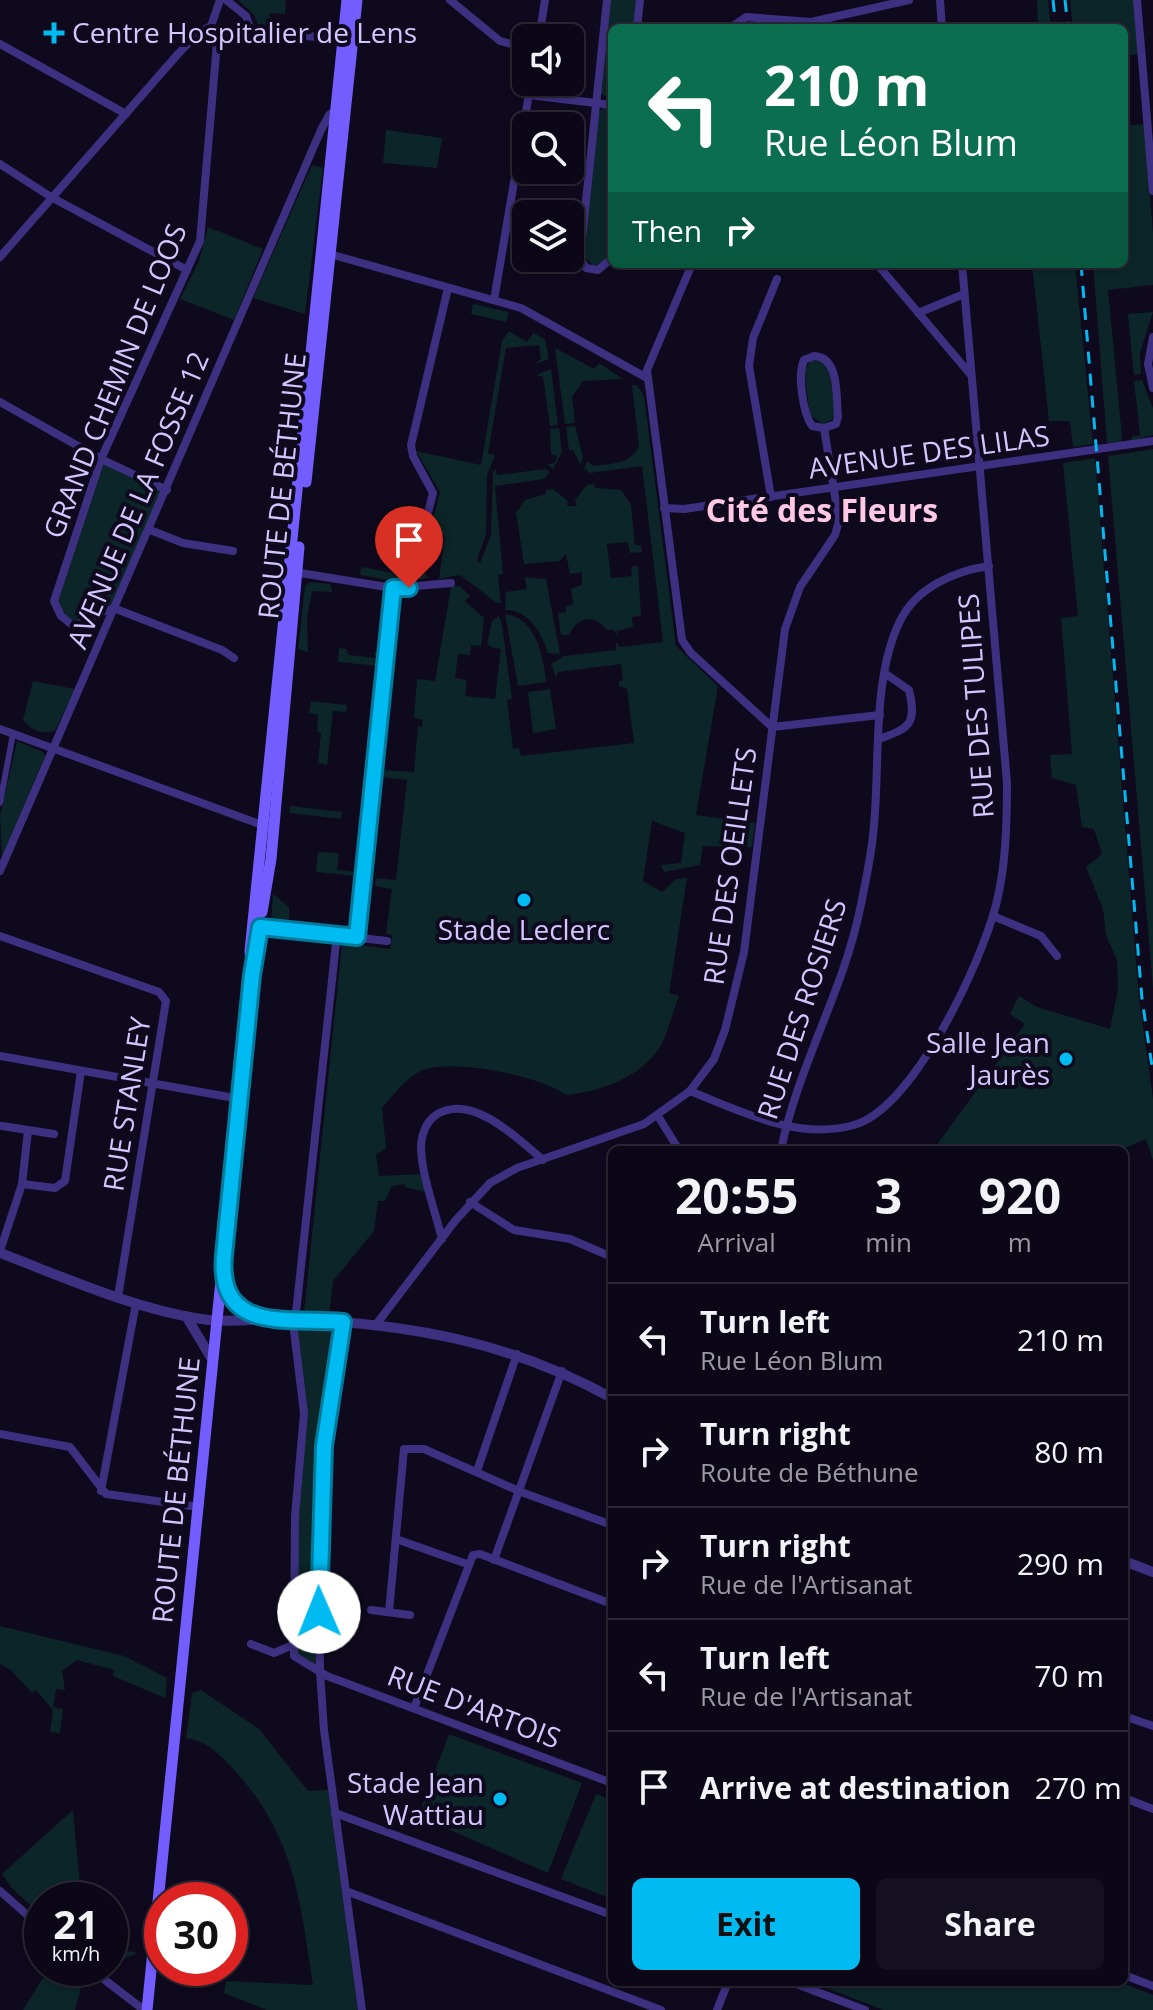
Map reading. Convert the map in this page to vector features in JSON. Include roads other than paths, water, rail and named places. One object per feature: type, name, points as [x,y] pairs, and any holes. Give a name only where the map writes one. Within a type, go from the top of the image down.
[{"type":"main road","name":"ROUTE DE BÉTHUNE","points":[[347,0],[348,38]]},
{"type":"main road","name":"ROUTE DE BÉTHUNE","points":[[146,2010],[336,147],[348,38],[357,0]]},
{"type":"street","name":"GRAND CHEMIN DE LOOS","points":[[116,609],[105,609],[81,624],[72,625],[61,616],[54,601],[101,459],[142,362],[187,270],[203,226],[215,29],[223,0]]},
{"type":"street","points":[[223,0],[246,16],[252,33]]},
{"type":"street","points":[[450,0],[500,41],[512,44]]},
{"type":"street","points":[[541,24],[545,0]]},
{"type":"street","points":[[607,0],[580,258],[586,268],[598,270],[608,261]]},
{"type":"street","points":[[637,24],[640,0]]},
{"type":"street","points":[[736,24],[746,17],[811,22],[909,0]]},
{"type":"street","points":[[1137,0],[1153,191]]},
{"type":"street","points":[[937,1],[941,24]]},
{"type":"street","points":[[0,257],[189,43],[215,29],[348,38]]},
{"type":"street","points":[[0,44],[126,114]]},
{"type":"street","points":[[494,300],[529,96]]},
{"type":"street","points":[[538,96],[608,104]]},
{"type":"street","name":"AVENUE DE LA FOSSE 12","points":[[0,871],[327,118],[340,110]]},
{"type":"street","points":[[315,145],[336,147]]},
{"type":"street","points":[[0,164],[51,197],[187,270]]},
{"type":"street","points":[[325,253],[531,313],[647,378]]},
{"type":"street","points":[[690,268],[648,361],[647,378],[682,640],[691,653],[772,727],[880,715]]},
{"type":"street","points":[[880,268],[972,376]]},
{"type":"street","name":"RUE DES TULIPES","points":[[690,1091],[772,1124],[841,1128],[865,1121],[887,1106],[912,1078],[939,1034],[993,916],[1003,865],[1007,783],[962,268]]},
{"type":"street","points":[[771,497],[749,366],[753,338],[777,279]]},
{"type":"street","points":[[409,588],[433,493],[413,456],[411,445],[448,288]]},
{"type":"street","points":[[918,313],[964,294]]},
{"type":"street","points":[[1153,337],[1148,364],[1153,388]]},
{"type":"street","points":[[814,356],[830,362],[833,378],[838,420],[824,428],[810,423],[804,394],[801,365],[814,356]]},
{"type":"street","points":[[0,402],[101,459],[167,490]]},
{"type":"street","name":"RUE DES OEILLETS","points":[[375,1326],[470,1202],[498,1178],[658,1116],[690,1091],[719,1049],[744,952],[781,648],[800,587],[838,528],[835,488],[824,428]]},
{"type":"street","name":"AVENUE DES LILAS","points":[[664,508],[684,509],[1153,441]]},
{"type":"street","points":[[150,530],[183,543],[233,551]]},
{"type":"street","name":"RUE DES ROSIERS","points":[[782,1146],[786,1124],[854,934],[872,849],[880,715],[892,639],[912,604],[947,577],[989,566]]},
{"type":"street","points":[[292,572],[393,588],[451,583]]},
{"type":"street","points":[[357,937],[393,588]]},
{"type":"street","points":[[116,609],[222,650],[234,658]]},
{"type":"street","points":[[879,739],[909,727],[913,720],[909,690],[886,674]]},
{"type":"street","points":[[0,729],[268,827]]},
{"type":"street","points":[[0,803],[13,734]]},
{"type":"street","points":[[993,916],[1041,936],[1057,956]]},
{"type":"street","points":[[257,926],[387,941]]},
{"type":"street","points":[[320,1672],[298,1661],[293,1645],[295,1516],[304,1413],[294,1331],[337,934]]},
{"type":"street","name":"RUE STANLEY","points":[[0,936],[159,992],[166,1001],[118,1297]]},
{"type":"street","points":[[0,1056],[240,1099]]},
{"type":"street","points":[[22,1184],[55,1188],[65,1181],[81,1071]]},
{"type":"street","points":[[442,1239],[421,1151],[423,1134],[432,1118],[454,1108],[469,1108],[543,1160]]},
{"type":"street","points":[[658,1116],[677,1146]]},
{"type":"street","points":[[2,1126],[54,1134]]},
{"type":"street","points":[[28,1131],[22,1184],[0,1252],[118,1297],[186,1316],[218,1320],[296,1318],[444,1336],[517,1354],[562,1371],[608,1396]]},
{"type":"street","points":[[470,1202],[514,1230],[570,1239],[608,1255]]},
{"type":"street","points":[[222,1278],[237,1308],[266,1318]]},
{"type":"street","points":[[101,1491],[136,1303]]},
{"type":"street","points":[[186,1316],[213,1361]]},
{"type":"street","points":[[343,1322],[324,1446],[319,1522],[320,1672],[335,1813],[362,2010]]},
{"type":"street","points":[[477,1471],[517,1354]]},
{"type":"street","points":[[494,1560],[562,1371]]},
{"type":"street","points":[[0,1434],[70,1447],[101,1491],[111,1496],[199,1507]]},
{"type":"street","points":[[389,1612],[404,1449],[424,1449],[521,1492],[608,1524]]},
{"type":"street","points":[[396,1539],[470,1560],[494,1560],[608,1603]]},
{"type":"street","points":[[414,1708],[470,1560]]},
{"type":"street","points":[[1128,1563],[1153,1572]]},
{"type":"street","points":[[371,1610],[410,1615]]},
{"type":"street","points":[[251,1644],[274,1653],[293,1645]]},
{"type":"street","name":"RUE D'ARTOIS","points":[[320,1672],[608,1781]]},
{"type":"street","points":[[1128,1717],[1153,1726]]},
{"type":"street","points":[[1128,1800],[1153,1809]]},
{"type":"street","points":[[335,1813],[608,1914]]},
{"type":"street","points":[[0,1891],[24,1912]]},
{"type":"street","points":[[346,1891],[661,2010]]},
{"type":"street","points":[[1128,1977],[1153,1986]]},
{"type":"street","points":[[113,1986],[146,2010]]},
{"type":"street","points":[[717,2010],[726,1986]]},
{"type":"street","points":[[802,1986],[865,2010]]},
{"type":"railway","points":[[1053,0],[1056,24]]},
{"type":"railway","points":[[1065,0],[1068,24]]},
{"type":"railway","points":[[1081,268],[1142,999],[1153,1073]]},
{"type":"place","name":"Centre Hospitalier de Lens","points":[[54,33]]},
{"type":"place","name":"Stade Leclerc","points":[[524,900]]},
{"type":"place","name":"Salle Jean Jaurès","points":[[1066,1059]]},
{"type":"place","name":"Stade Jean Wattiau","points":[[500,1799]]},
{"type":"district","name":"Cité des Fleurs","points":[[822,511]]}]
